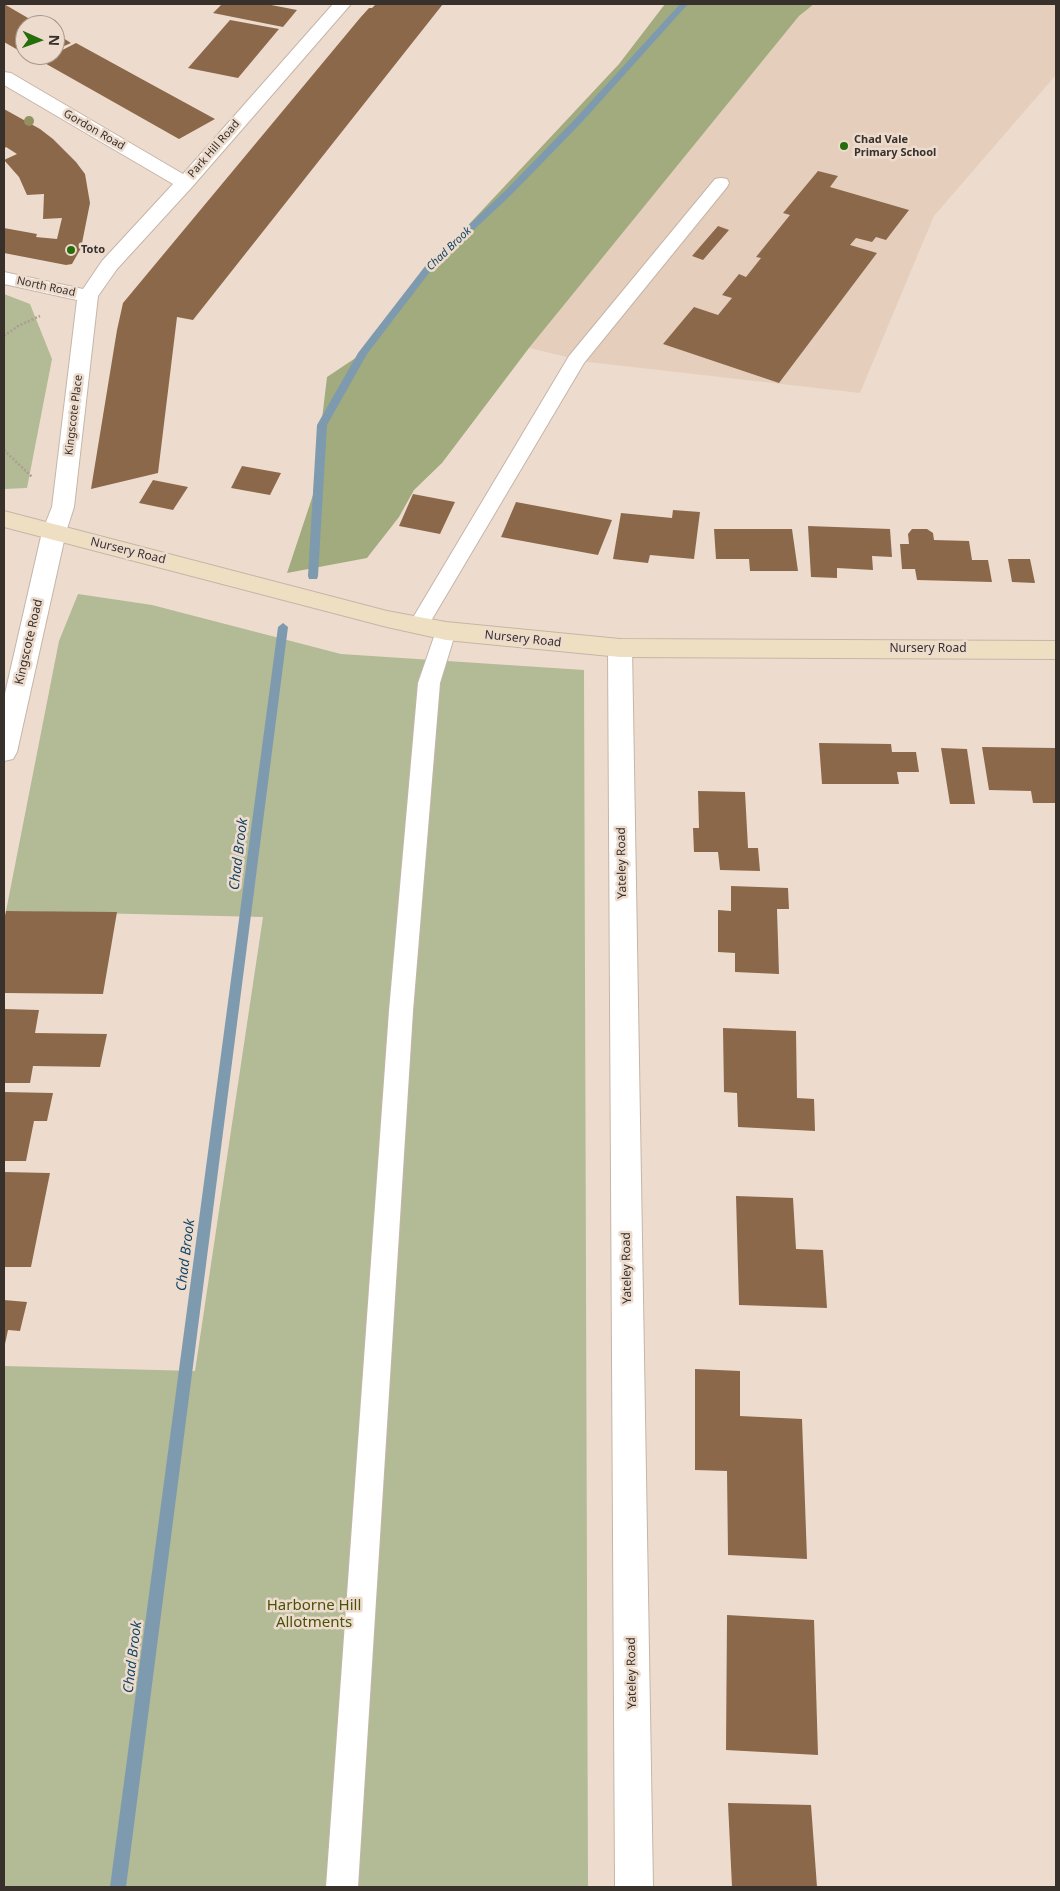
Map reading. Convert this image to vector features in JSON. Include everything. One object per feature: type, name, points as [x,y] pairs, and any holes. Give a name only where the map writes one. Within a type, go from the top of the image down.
[{"type":"main road","name":"Nursery Road","points":[[4,520],[418,626],[446,631],[620,648],[1056,650]]},
{"type":"street","name":"Park Hill Road","points":[[88,296],[109,265],[185,183],[342,4]]},
{"type":"street","name":"Gordon Road","points":[[4,77],[185,183]]},
{"type":"street","name":"North Road","points":[[4,278],[88,296]]},
{"type":"street","name":"Kingscote Place","points":[[54,532],[63,507],[88,296]]},
{"type":"street","name":"Kingscote Road","points":[[4,752],[54,532]]},
{"type":"street","name":"Yateley Road","points":[[620,648],[634,1887]]},
{"type":"lane","points":[[418,626],[576,360],[721,184]]},
{"type":"lane","points":[[342,1887],[401,1011],[429,682],[446,631]]},
{"type":"shaded area","name":"Chad Vale Primary School","points":[[814,4],[1056,4],[1056,75],[934,216],[860,393],[588,362],[529,348],[799,16]]},
{"type":"green space","points":[[665,4],[814,4],[799,16],[529,348],[442,463],[414,490],[399,517],[367,558],[287,573],[313,495],[327,377],[363,353],[429,267],[619,64]]},
{"type":"green space","points":[[4,294],[30,304],[52,359],[27,488],[4,489]]},
{"type":"green space","name":"Harborne Hill Allotments","points":[[78,594],[152,605],[341,654],[584,670],[588,1887],[4,1887],[4,1366],[195,1371],[263,917],[6,911],[59,641]]},
{"type":"building","points":[[4,4],[23,15],[15,15],[15,48],[4,42]]},
{"type":"building","points":[[222,4],[266,4],[297,10],[283,27],[213,13]]},
{"type":"building","points":[[376,4],[443,4],[193,320],[177,317],[158,473],[91,489],[123,303],[360,18],[369,8]]},
{"type":"building","points":[[230,20],[279,29],[238,78],[188,68]]},
{"type":"building","points":[[65,39],[71,43],[65,46]]},
{"type":"building","points":[[76,43],[215,119],[179,139],[48,65],[65,65],[65,49]]},
{"type":"building","points":[[4,109],[40,129],[53,139],[85,174],[90,203],[81,248],[72,264],[66,265],[4,253],[4,228],[37,234],[36,237],[57,239],[62,218],[43,219],[44,194],[27,195],[19,177],[4,160],[17,154],[6,147],[4,149]]},
{"type":"building","points":[[818,171],[838,176],[830,187],[909,210],[886,240],[876,237],[872,242],[856,238],[850,245],[877,253],[779,383],[663,344],[694,307],[718,315],[732,298],[722,295],[739,274],[746,277],[761,258],[756,257],[790,215],[783,213]]},
{"type":"building","points":[[718,226],[729,230],[703,260],[692,256]]},
{"type":"building","points":[[242,466],[281,473],[270,495],[231,488]]},
{"type":"building","points":[[153,480],[188,487],[173,510],[139,503]]},
{"type":"building","points":[[413,494],[455,502],[440,534],[399,526]]},
{"type":"building","points":[[516,502],[612,520],[598,555],[501,537]]},
{"type":"building","points":[[673,510],[700,512],[694,559],[650,555],[648,563],[613,559],[621,513],[672,518]]},
{"type":"building","points":[[808,526],[890,529],[892,557],[872,556],[873,570],[837,568],[837,578],[811,577]]},
{"type":"building","points":[[714,529],[792,529],[798,571],[750,571],[749,559],[716,559]]},
{"type":"building","points":[[912,529],[927,529],[933,533],[934,540],[969,541],[972,560],[988,560],[992,582],[917,580],[915,569],[902,569],[900,544],[909,544],[908,534]]},
{"type":"building","points":[[1008,559],[1030,559],[1035,583],[1012,582]]},
{"type":"building","points":[[819,743],[891,744],[892,752],[916,752],[919,772],[897,772],[899,784],[822,784]]},
{"type":"building","points":[[982,747],[1056,748],[1056,803],[1033,803],[1031,791],[989,790]]},
{"type":"building","points":[[941,748],[967,749],[975,804],[950,804]]},
{"type":"building","points":[[698,791],[745,792],[748,848],[758,848],[760,871],[720,870],[718,852],[694,852],[693,828],[699,828]]},
{"type":"building","points":[[731,886],[788,888],[789,909],[777,909],[779,974],[735,972],[735,953],[718,952],[718,910],[731,911]]},
{"type":"building","points":[[6,911],[117,912],[103,994],[4,993],[4,920]]},
{"type":"building","points":[[4,1009],[39,1010],[35,1033],[107,1034],[100,1067],[33,1066],[30,1083],[4,1083]]},
{"type":"building","points":[[723,1028],[796,1031],[797,1098],[814,1099],[815,1131],[738,1127],[737,1093],[724,1092]]},
{"type":"building","points":[[4,1092],[53,1093],[47,1121],[34,1121],[26,1161],[4,1161]]},
{"type":"building","points":[[4,1172],[50,1173],[31,1267],[4,1267]]},
{"type":"building","points":[[736,1196],[793,1198],[796,1249],[823,1250],[827,1308],[739,1305]]},
{"type":"building","points":[[4,1300],[27,1302],[20,1331],[8,1330],[5,1344]]},
{"type":"building","points":[[695,1369],[740,1371],[740,1416],[802,1419],[807,1559],[728,1555],[727,1471],[695,1470]]},
{"type":"building","points":[[727,1615],[814,1620],[818,1755],[726,1750]]},
{"type":"building","points":[[728,1803],[811,1805],[817,1887],[732,1887]]},
{"type":"waterway","name":"Chad Brook","points":[[313,576],[322,425],[363,353],[429,267],[508,193],[579,120],[684,4]]},
{"type":"waterway","name":"Chad Brook","points":[[118,1887],[283,627]]},
{"type":"place","name":"Chad Vale Primary School","points":[[844,146]]},
{"type":"place","name":"Toto","points":[[71,250]]}]
